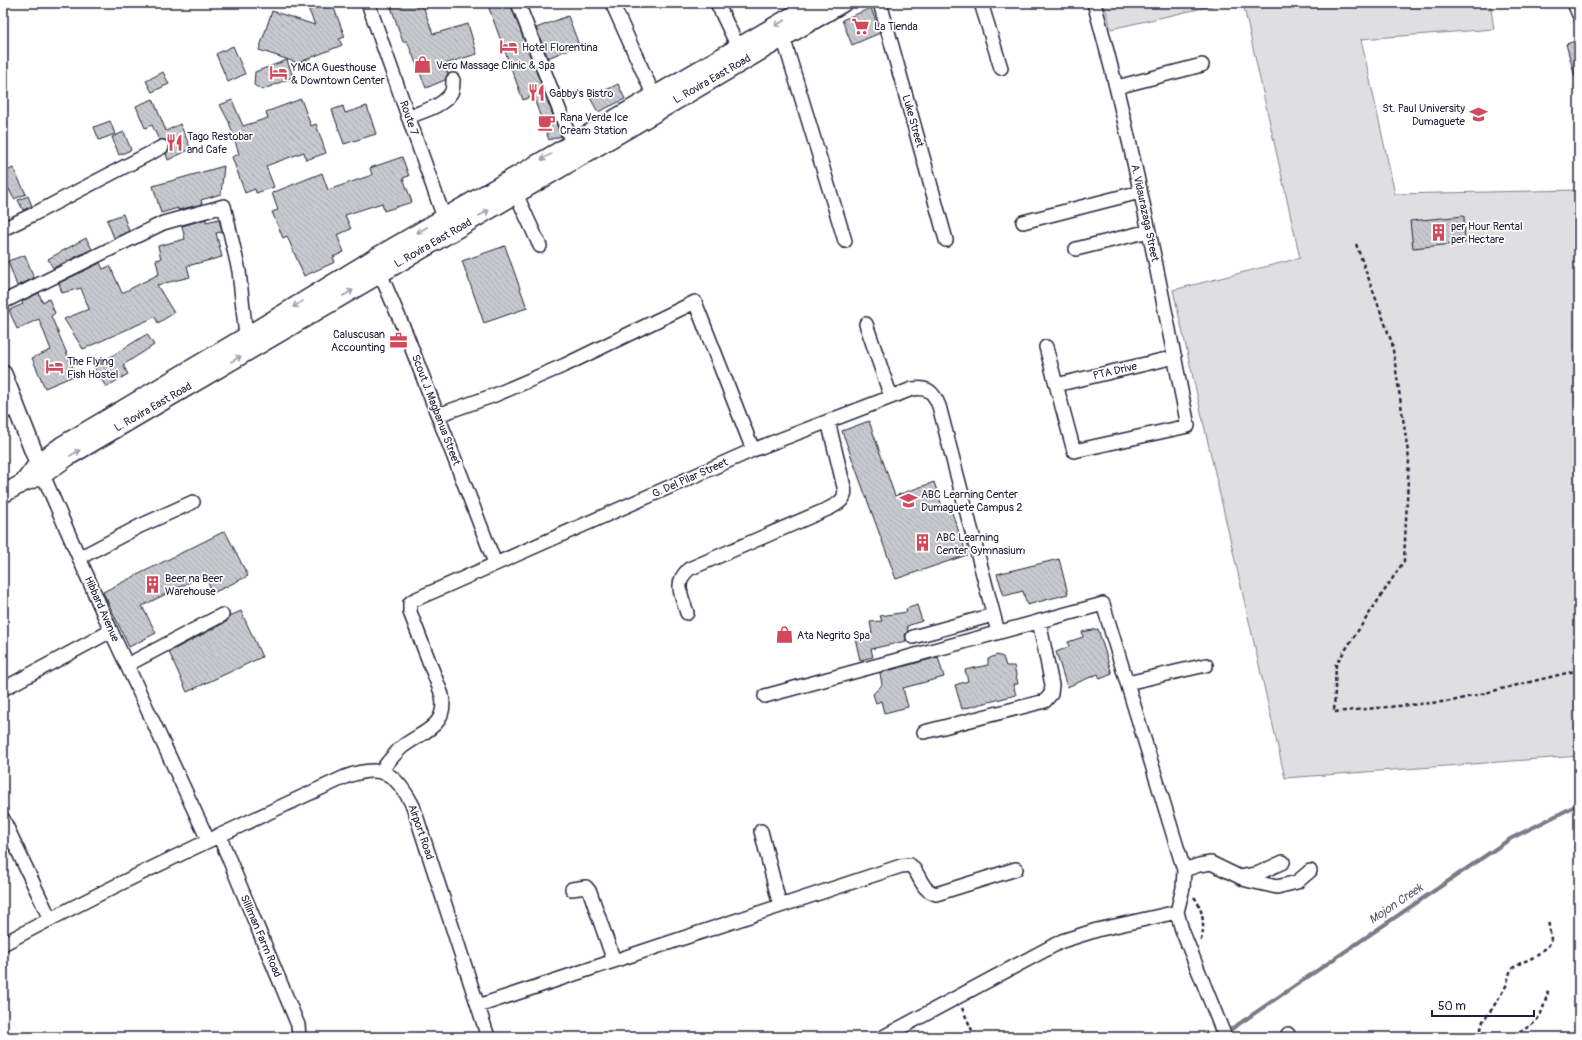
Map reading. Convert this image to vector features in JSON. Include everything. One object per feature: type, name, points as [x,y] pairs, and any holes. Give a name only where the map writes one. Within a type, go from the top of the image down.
[{"type":"main road","name":"L. Rovira East Road","points":[[207,367],[246,336],[374,258],[516,194],[621,124],[760,42],[814,3]]},
{"type":"main road","name":"L. Rovira East Road","points":[[3,494],[23,483],[40,469],[62,445],[380,274],[447,225],[572,143],[621,124],[654,96],[738,47],[783,37],[843,3]]},
{"type":"main road","name":"Hibbard Avenue","points":[[3,374],[9,410],[40,469]]},
{"type":"street","name":"Route 7","points":[[368,3],[447,225]]},
{"type":"street","points":[[518,3],[572,143]]},
{"type":"street","points":[[612,3],[654,96]]},
{"type":"street","points":[[718,3],[738,47]]},
{"type":"street","name":"Luke Street","points":[[880,3],[946,240]]},
{"type":"street","points":[[981,3],[1000,68]]},
{"type":"street","name":"A. Vidaurazaga Street","points":[[1056,385],[1074,451],[1188,426],[1149,231],[1117,87],[1094,3]]},
{"type":"street","points":[[1574,3],[1579,15]]},
{"type":"street","points":[[783,37],[844,241]]},
{"type":"street","points":[[1117,87],[1202,65]]},
{"type":"street","points":[[408,117],[435,107],[445,100],[452,92],[454,80]]},
{"type":"street","points":[[3,229],[162,147]]},
{"type":"street","points":[[1023,222],[1140,192]]},
{"type":"street","points":[[516,194],[540,246]]},
{"type":"street","points":[[3,302],[163,223],[224,206],[240,271],[246,336]]},
{"type":"street","points":[[1076,249],[1149,231]]},
{"type":"street","name":"Scout J. Magbanua Street","points":[[374,258],[407,336],[495,564]]},
{"type":"street","points":[[438,415],[496,395],[565,365],[695,302],[753,450]]},
{"type":"street","points":[[866,324],[891,397]]},
{"type":"street","points":[[1046,347],[1056,385]]},
{"type":"street","name":"PTA Drive","points":[[1056,385],[1175,358]]},
{"type":"street","name":"G. Del Pilar Street","points":[[381,771],[391,757],[433,727],[441,716],[444,705],[442,695],[410,612],[410,603],[419,597],[753,450],[912,389],[922,388],[930,390],[936,397],[998,632]]},
{"type":"street","points":[[687,613],[679,582],[683,574],[689,569],[830,508],[844,498],[844,487],[828,421]]},
{"type":"street","name":"Hibbard Avenue","points":[[40,469],[127,665],[214,838]]},
{"type":"street","points":[[79,558],[140,526],[193,502]]},
{"type":"street","points":[[765,696],[1103,604],[1184,870],[1183,888],[1178,912],[1182,930],[1225,1037]]},
{"type":"street","points":[[127,665],[222,615]]},
{"type":"street","points":[[913,637],[994,615]]},
{"type":"street","points":[[924,732],[1045,701],[1051,694],[1052,685],[1039,621]]},
{"type":"street","points":[[3,689],[111,631]]},
{"type":"street","points":[[1127,683],[1206,665]]},
{"type":"street","points":[[3,944],[50,919],[214,838],[351,775],[368,770],[381,771]]},
{"type":"street","name":"Airport Road","points":[[381,771],[390,774],[399,782],[413,806],[488,1037]]},
{"type":"street","points":[[3,818],[50,919]]},
{"type":"street","points":[[760,831],[780,906]]},
{"type":"street","name":"Silliman Farm Road","points":[[214,838],[298,1025],[299,1037]]},
{"type":"street","points":[[1240,877],[1259,873],[1283,862]]},
{"type":"street","points":[[1184,870],[1211,863],[1240,877],[1277,887],[1297,882],[1310,871]]},
{"type":"street","points":[[478,1006],[901,866],[910,865],[915,869],[925,888],[929,892],[936,894],[1016,869]]},
{"type":"street","points":[[572,889],[586,887],[590,892],[614,961]]},
{"type":"street","points":[[883,1037],[1062,941],[1097,930],[1178,912]]},
{"type":"path","points":[[1356,244],[1392,343],[1409,459],[1404,561],[1336,664],[1334,712],[1452,701],[1579,670]]},
{"type":"path","points":[[1183,888],[1196,899],[1203,920],[1203,933],[1201,941],[1190,951]]},
{"type":"path","points":[[1479,1037],[1483,1022],[1506,986],[1511,969],[1534,958],[1549,946],[1551,939],[1548,920]]},
{"type":"path","points":[[1506,1037],[1529,1028],[1535,1023],[1541,1015],[1549,988]]},
{"type":"path","points":[[957,997],[975,1037]]},
{"type":"shaded area","points":[[1104,3],[1225,3],[1111,29]]},
{"type":"shaded area","points":[[1243,3],[1490,3],[1494,29],[1361,39],[1395,194],[1579,190],[1579,756],[1285,778],[1173,290],[1300,258]]},
{"type":"building","points":[[320,3],[332,3],[345,37],[339,39],[342,45],[298,63],[259,50],[272,11],[315,25],[308,8]]},
{"type":"building","points":[[394,3],[422,3],[433,34],[468,24],[477,54],[444,64],[448,74],[445,80],[426,88],[407,41],[403,42],[391,7],[395,6]]},
{"type":"building","points":[[487,3],[510,3],[561,136],[549,140],[533,96],[523,100]]},
{"type":"building","name":"La Tienda","points":[[871,8],[880,33],[852,45],[842,20]]},
{"type":"building","points":[[568,16],[579,45],[548,58],[536,28]]},
{"type":"building","points":[[1579,40],[1579,77],[1575,77],[1566,44]]},
{"type":"building","points":[[233,46],[245,74],[228,82],[216,54]]},
{"type":"building","name":"YMCA Guesthouse & Downtown Center","points":[[287,60],[293,77],[262,90],[254,85],[255,72]]},
{"type":"building","points":[[163,72],[169,84],[152,92],[146,81]]},
{"type":"building","points":[[618,84],[625,99],[598,112],[590,98]]},
{"type":"building","points":[[153,99],[166,131],[180,124],[191,149],[168,160],[166,154],[170,148],[169,143],[166,140],[159,140],[152,125],[145,128],[136,106]]},
{"type":"building","points":[[301,99],[311,126],[316,124],[326,153],[306,160],[304,152],[266,166],[274,187],[256,193],[255,189],[245,193],[232,157],[239,154],[229,122],[220,105],[232,100],[243,126],[268,118],[266,112]]},
{"type":"building","points":[[343,106],[345,113],[367,106],[376,134],[344,144],[332,110]]},
{"type":"building","points":[[110,121],[115,134],[99,140],[94,127]]},
{"type":"building","points":[[124,132],[131,150],[119,155],[112,137]]},
{"type":"building","points":[[402,157],[409,176],[403,178],[412,202],[384,211],[382,203],[345,215],[351,229],[337,235],[344,252],[333,257],[335,262],[304,276],[287,236],[283,238],[272,212],[278,210],[272,193],[322,173],[328,190],[372,175],[370,168]]},
{"type":"building","points":[[224,166],[221,194],[201,200],[202,204],[178,210],[178,208],[161,213],[153,186]]},
{"type":"building","points":[[13,168],[26,194],[14,199],[3,178],[3,173]]},
{"type":"building","points":[[28,196],[32,206],[23,210],[18,200]]},
{"type":"building","points":[[123,214],[129,231],[114,238],[107,220]]},
{"type":"building","name":"per Hour Rental per Hectare","points":[[1464,216],[1465,243],[1413,248],[1410,221]]},
{"type":"building","points":[[206,219],[206,222],[219,219],[222,232],[216,233],[222,257],[187,266],[190,277],[157,285],[174,313],[158,323],[155,317],[83,349],[64,319],[89,309],[81,288],[62,293],[59,283],[100,263],[103,269],[110,266],[122,293],[159,274],[156,260],[161,259],[158,246],[185,239],[182,226]]},
{"type":"building","points":[[86,238],[92,249],[53,268],[48,259]]},
{"type":"building","points":[[505,246],[527,308],[484,323],[462,261]]},
{"type":"building","points":[[25,255],[34,278],[17,286],[8,261]]},
{"type":"building","points":[[39,293],[42,302],[49,299],[55,313],[51,316],[76,375],[45,388],[32,358],[51,350],[39,319],[17,329],[9,310],[23,304],[22,301]]},
{"type":"building","points":[[147,334],[154,345],[123,365],[128,374],[106,387],[94,367]]},
{"type":"building","points":[[869,421],[895,496],[934,482],[943,509],[950,507],[967,555],[896,579],[842,431]]},
{"type":"building","name":"Beer na Beer Warehouse","points":[[225,531],[248,576],[213,593],[204,575],[142,606],[156,633],[129,647],[103,592]]},
{"type":"building","points":[[1059,559],[1068,594],[1027,605],[1023,591],[1004,596],[997,574]]},
{"type":"building","points":[[917,605],[922,621],[907,626],[908,631],[905,635],[906,641],[871,649],[873,657],[860,660],[855,638],[872,633],[870,622],[882,621],[880,616],[907,612],[906,609]]},
{"type":"building","points":[[241,611],[262,657],[187,692],[169,652],[226,622],[230,616]]},
{"type":"building","points":[[1098,629],[1112,674],[1100,679],[1098,674],[1067,687],[1056,652],[1069,647],[1068,642],[1083,637],[1082,632]]},
{"type":"building","points":[[997,655],[1003,657],[1006,666],[1014,666],[1018,684],[1013,684],[1016,695],[962,709],[955,685],[968,681],[965,670],[988,665],[988,659]]},
{"type":"building","points":[[938,657],[944,677],[903,688],[908,707],[884,713],[881,701],[876,703],[873,694],[882,685],[880,673]]},
{"type":"waterway","name":"Mojon Creek","points":[[1230,1030],[1510,839],[1579,804]]},
{"type":"place","name":"La Tienda","points":[[861,26]]},
{"type":"place","name":"Hotel Florentina","points":[[509,47]]},
{"type":"place","name":"Vero Massage Clinic & Spa","points":[[423,65]]},
{"type":"place","name":"YMCA Guesthouse & Downtown Center","points":[[278,73]]},
{"type":"place","name":"Gabby's Bistro","points":[[536,93]]},
{"type":"place","name":"St. Paul University Dumaguete","points":[[1478,114]]},
{"type":"place","name":"Rana Verde Ice Cream Station","points":[[547,123]]},
{"type":"place","name":"Tago Restobar and Cafe","points":[[174,142]]},
{"type":"place","name":"per Hour Rental per Hectare","points":[[1438,232]]},
{"type":"place","name":"Caluscusan Accounting","points":[[398,340]]},
{"type":"place","name":"The Flying Fish Hostel","points":[[54,367]]},
{"type":"place","name":"ABC Learning Center Dumaguete Campus 2","points":[[908,500]]},
{"type":"place","name":"ABC Learning Center Gymnasium","points":[[923,543]]},
{"type":"place","name":"Beer na Beer Warehouse","points":[[152,584]]},
{"type":"place","name":"Ata Negrito Spa","points":[[784,635]]}]
